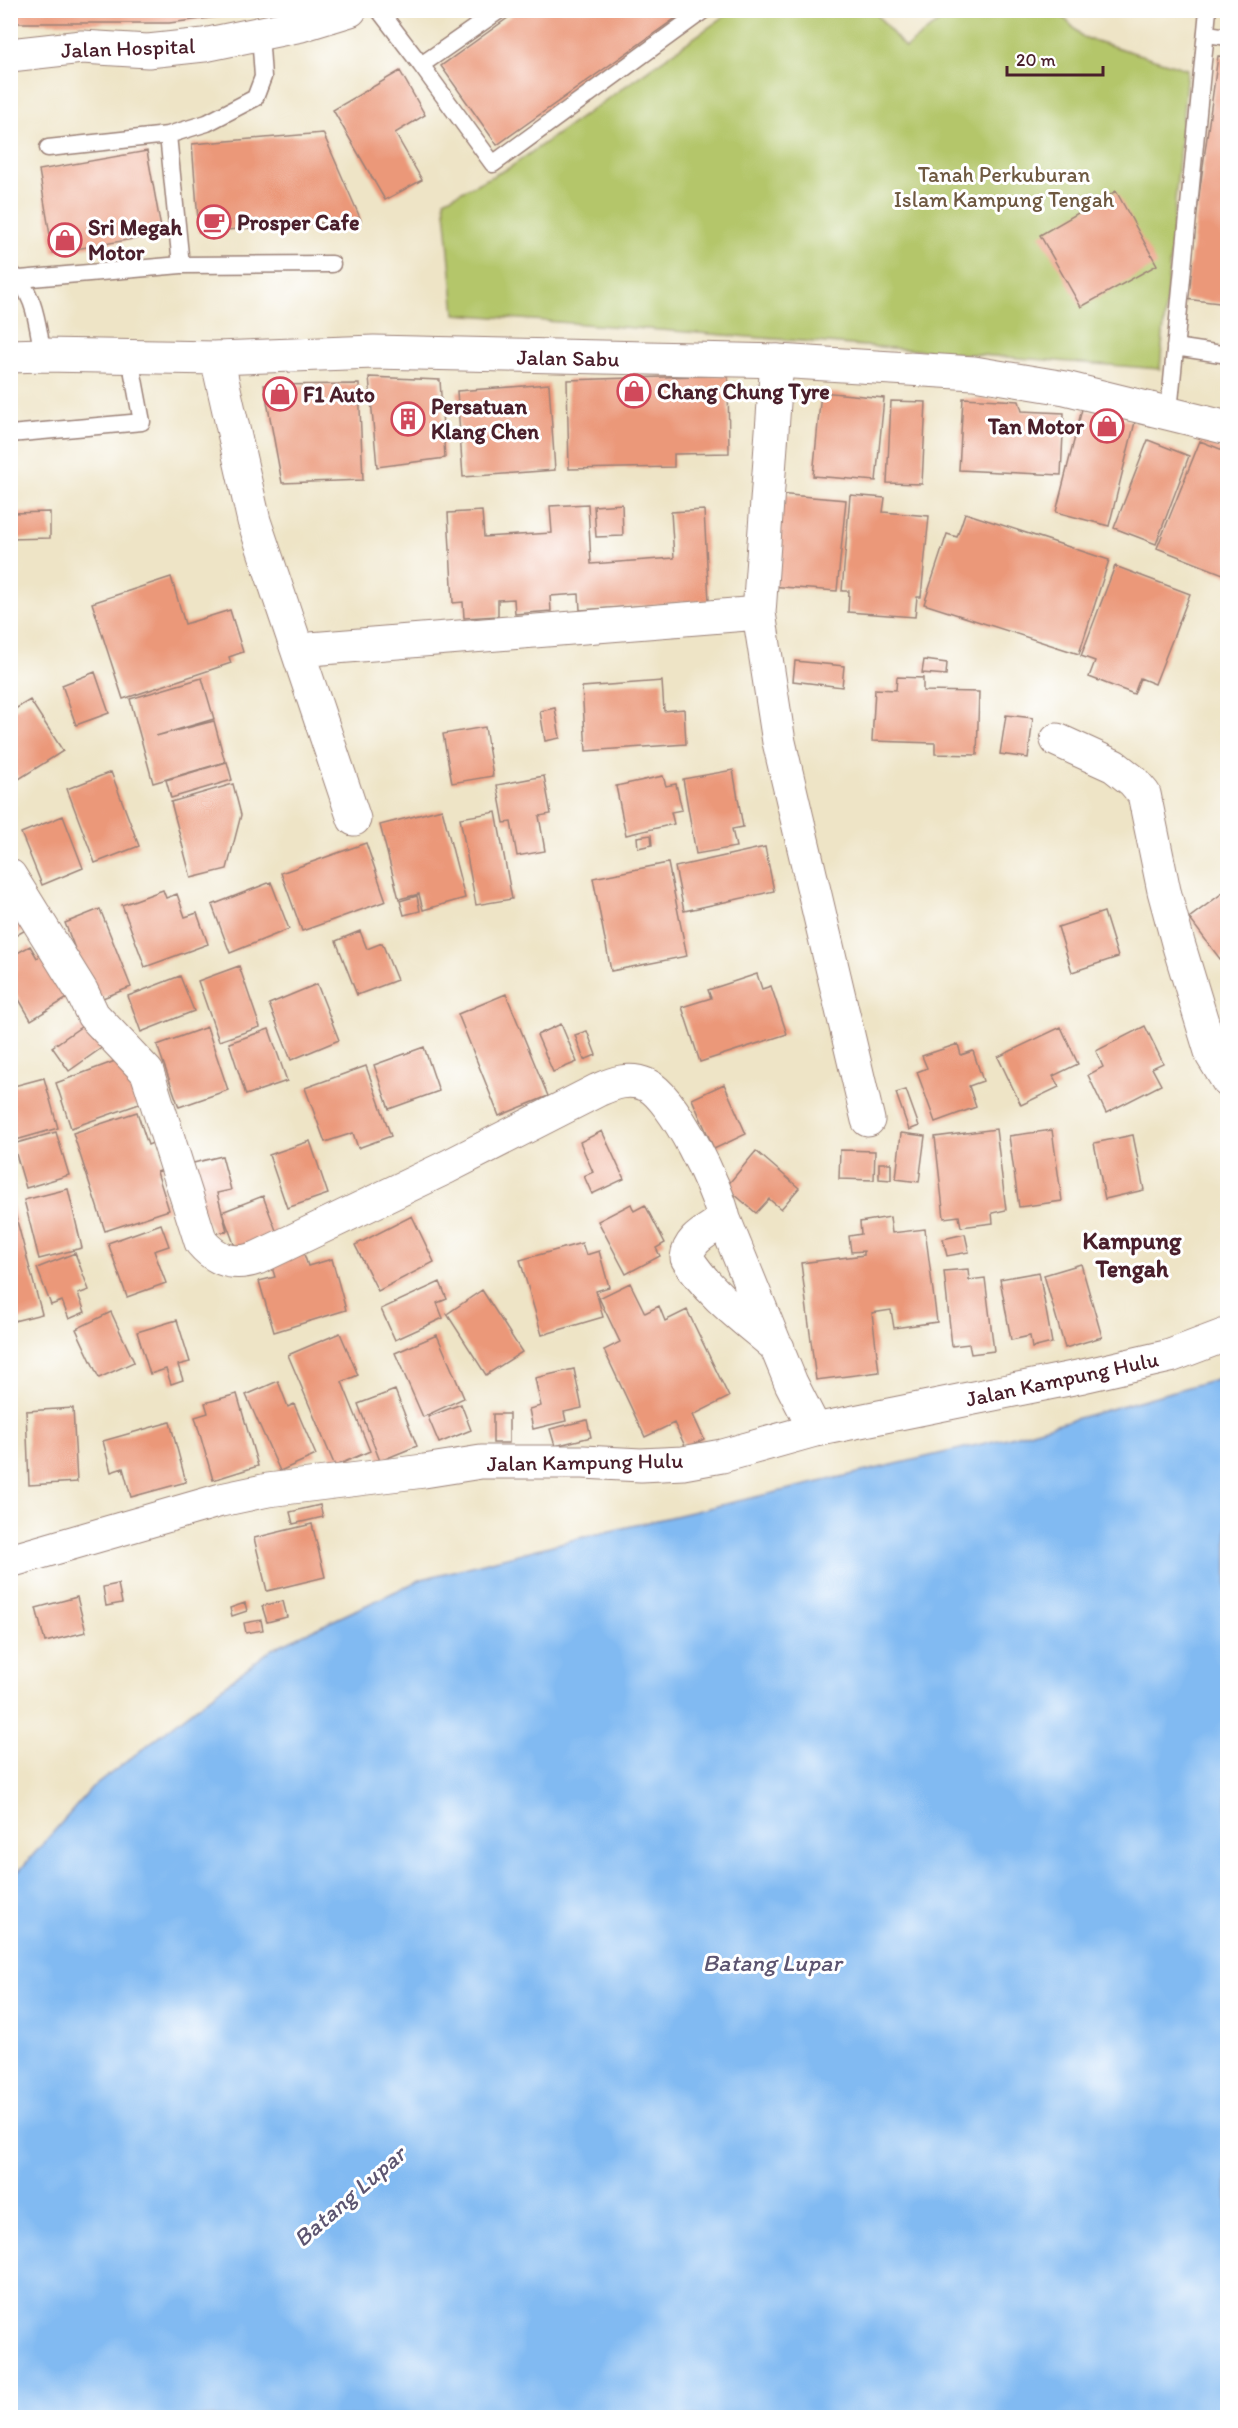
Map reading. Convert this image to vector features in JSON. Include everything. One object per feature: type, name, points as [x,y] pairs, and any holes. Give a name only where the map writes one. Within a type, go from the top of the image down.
[{"type":"street","name":"Jalan Hospital","points":[[10,55],[82,47],[148,51],[204,45],[301,25],[350,10]]},
{"type":"street","name":"Jalan Sabu","points":[[10,356],[217,358],[374,352],[777,361],[974,373],[1065,388],[1227,428]]},
{"type":"street","points":[[217,358],[254,521],[354,819]]},
{"type":"street","points":[[777,361],[759,613],[779,742],[868,1120]]},
{"type":"street","points":[[298,650],[759,613]]},
{"type":"street","points":[[1057,740],[1114,766],[1133,781],[1144,794],[1164,891],[1178,943],[1212,1055],[1227,1081]]},
{"type":"street","points":[[10,876],[82,992],[93,1015],[147,1072],[201,1242],[209,1252],[232,1263],[245,1263],[447,1167],[598,1090],[622,1081],[647,1085],[659,1095],[704,1163],[721,1201],[724,1219],[791,1383],[815,1430]]},
{"type":"street","points":[[724,1219],[695,1239],[689,1247],[687,1258],[725,1302],[778,1348]]},
{"type":"street","name":"Jalan Kampung Hulu","points":[[10,1561],[210,1503],[268,1490],[481,1462],[583,1462],[641,1465],[683,1463],[722,1456],[815,1430],[1083,1376],[1170,1356],[1227,1334]]},
{"type":"lane","points":[[379,10],[493,164],[704,10]]},
{"type":"lane","points":[[421,65],[500,10]]},
{"type":"lane","points":[[1169,412],[1208,10]]},
{"type":"lane","points":[[48,148],[168,135],[207,123],[255,98],[263,77],[260,33]]},
{"type":"lane","points":[[1207,34],[1227,37]]},
{"type":"lane","points":[[168,135],[181,265]]},
{"type":"lane","points":[[15,276],[181,265],[332,264]]},
{"type":"lane","points":[[15,276],[31,296],[43,355]]},
{"type":"lane","points":[[1175,347],[1227,355]]},
{"type":"lane","points":[[10,434],[142,422],[130,358]]},
{"type":"green space","name":"Tanah Perkuburan Islam Kampung Tengah","points":[[732,11],[874,11],[905,48],[953,11],[1057,11],[1083,37],[1187,69],[1160,369],[455,314],[444,200],[509,168]]},
{"type":"water","name":"Batang Lupar","points":[[1227,1376],[1227,2417],[11,2417],[11,1880],[92,1788],[272,1649],[422,1579],[576,1539],[1007,1438]]},
{"type":"building","points":[[10,10],[259,10],[259,12],[169,23],[10,23]]},
{"type":"building","points":[[519,10],[687,10],[497,145],[441,66]]},
{"type":"building","points":[[1218,56],[1228,57],[1228,304],[1185,299]]},
{"type":"building","points":[[400,71],[425,115],[395,133],[422,180],[385,200],[333,110]]},
{"type":"building","points":[[323,133],[361,220],[199,232],[192,144]]},
{"type":"building","points":[[147,151],[162,234],[53,253],[39,170]]},
{"type":"building","points":[[1116,191],[1157,265],[1081,307],[1040,235]]},
{"type":"building","points":[[728,375],[729,453],[674,454],[674,467],[569,469],[567,380]]},
{"type":"building","name":"Persatuan Klang Chen","points":[[369,377],[440,380],[445,458],[377,467]]},
{"type":"building","points":[[359,384],[363,480],[282,483],[264,385]]},
{"type":"building","points":[[549,384],[555,470],[463,477],[457,391]]},
{"type":"building","points":[[821,392],[884,398],[876,481],[813,476]]},
{"type":"building","points":[[963,398],[1019,401],[1022,411],[1064,413],[1061,475],[959,470]]},
{"type":"building","points":[[891,401],[926,402],[922,484],[887,483]]},
{"type":"building","points":[[1082,409],[1135,422],[1109,526],[1056,512]]},
{"type":"building","points":[[1148,440],[1189,456],[1156,544],[1114,528]]},
{"type":"building","points":[[1200,441],[1228,452],[1228,576],[1157,548]]},
{"type":"building","points":[[777,494],[846,500],[837,591],[769,586]]},
{"type":"building","points":[[850,495],[885,498],[883,512],[929,516],[921,597],[917,597],[915,617],[848,612],[849,591],[842,591]]},
{"type":"building","points":[[588,504],[591,564],[674,558],[671,512],[704,510],[709,601],[580,610],[579,594],[550,596],[551,611],[515,614],[514,599],[498,600],[498,616],[464,618],[463,602],[453,603],[448,513],[482,511],[484,537],[552,533],[550,506]]},
{"type":"building","points":[[622,504],[623,536],[596,537],[594,506]]},
{"type":"building","points":[[50,512],[50,538],[10,539],[10,513]]},
{"type":"building","points":[[965,513],[1109,560],[1079,654],[924,604],[947,534],[957,537]]},
{"type":"building","points":[[1115,566],[1190,594],[1155,684],[1140,678],[1134,694],[1089,677],[1095,661],[1081,656]]},
{"type":"building","points":[[171,577],[185,624],[230,610],[243,652],[229,657],[231,663],[123,699],[92,603]]},
{"type":"building","points":[[924,660],[947,663],[946,675],[922,673]]},
{"type":"building","points":[[795,661],[844,666],[842,687],[793,681]]},
{"type":"building","points":[[95,672],[109,713],[76,725],[62,685]]},
{"type":"building","points":[[897,677],[923,678],[923,691],[979,692],[977,755],[935,754],[935,743],[872,741],[875,689],[896,690]]},
{"type":"building","points":[[202,678],[214,719],[156,736],[214,721],[225,762],[153,783],[130,699]]},
{"type":"building","points":[[662,681],[664,711],[684,709],[686,744],[586,751],[582,687]]},
{"type":"building","points":[[30,700],[63,751],[19,779],[10,766],[10,712]]},
{"type":"building","points":[[555,708],[560,738],[545,741],[540,711]]},
{"type":"building","points":[[1006,715],[1033,718],[1028,758],[1000,754]]},
{"type":"building","points":[[485,727],[493,776],[452,783],[443,734]]},
{"type":"building","points":[[227,762],[232,780],[171,798],[166,780]]},
{"type":"building","points":[[733,770],[743,827],[732,829],[736,847],[696,854],[683,779]]},
{"type":"building","points":[[111,772],[139,846],[95,863],[67,789]]},
{"type":"building","points":[[544,776],[551,814],[539,816],[545,851],[517,856],[511,822],[504,823],[497,785]]},
{"type":"building","points":[[663,776],[666,786],[676,784],[682,810],[671,812],[674,824],[626,835],[616,786]]},
{"type":"building","points":[[233,784],[241,815],[227,869],[191,878],[171,802]]},
{"type":"building","points":[[442,809],[465,898],[423,910],[419,894],[399,899],[380,825]]},
{"type":"building","points":[[496,812],[512,899],[476,905],[460,818]]},
{"type":"building","points":[[63,816],[83,868],[42,885],[21,833]]},
{"type":"building","points":[[651,835],[652,845],[638,848],[637,837]]},
{"type":"building","points":[[366,843],[386,901],[302,931],[281,873]]},
{"type":"building","points":[[765,847],[774,891],[684,911],[675,867]]},
{"type":"building","points":[[668,863],[687,956],[611,971],[593,878]]},
{"type":"building","points":[[271,882],[289,929],[230,953],[212,905]]},
{"type":"building","points":[[1228,889],[1228,953],[1220,959],[1189,918]]},
{"type":"building","points":[[163,890],[166,898],[177,894],[185,917],[197,913],[208,944],[145,967],[122,905]]},
{"type":"building","points":[[417,896],[420,911],[404,915],[400,901]]},
{"type":"building","points":[[10,897],[29,928],[10,939]]},
{"type":"building","points":[[100,909],[131,987],[95,1001],[65,923]]},
{"type":"building","points":[[1104,912],[1118,957],[1072,972],[1058,927]]},
{"type":"building","points":[[360,931],[367,949],[382,943],[397,980],[357,995],[336,941]]},
{"type":"building","points":[[30,946],[37,958],[46,952],[71,996],[31,1020],[10,984],[10,973],[17,969],[10,957]]},
{"type":"building","points":[[239,966],[260,1027],[219,1041],[198,981]]},
{"type":"building","points":[[757,974],[762,989],[771,986],[787,1034],[700,1062],[682,1007],[711,998],[708,990]]},
{"type":"building","points":[[180,976],[194,1011],[141,1032],[128,996]]},
{"type":"building","points":[[317,984],[339,1040],[291,1060],[269,1004]]},
{"type":"building","points":[[506,994],[548,1096],[499,1116],[458,1014]]},
{"type":"building","points":[[91,1020],[107,1044],[69,1071],[52,1047]]},
{"type":"building","points":[[561,1024],[577,1062],[553,1072],[537,1035]]},
{"type":"building","points":[[1145,1026],[1163,1063],[1152,1068],[1161,1085],[1106,1113],[1088,1075],[1103,1067],[1096,1051]]},
{"type":"building","points":[[207,1027],[228,1090],[179,1107],[157,1045]]},
{"type":"building","points":[[1061,1027],[1078,1064],[1053,1076],[1059,1087],[1021,1105],[998,1057]]},
{"type":"building","points":[[269,1029],[287,1081],[246,1095],[229,1043]]},
{"type":"building","points":[[587,1031],[596,1055],[584,1060],[575,1035]]},
{"type":"building","points":[[958,1044],[961,1055],[973,1051],[983,1081],[969,1086],[976,1107],[935,1122],[917,1072],[927,1068],[922,1056]]},
{"type":"building","points":[[424,1047],[439,1091],[389,1109],[374,1065]]},
{"type":"building","points":[[126,1057],[142,1103],[71,1128],[56,1083]]},
{"type":"building","points":[[366,1066],[391,1136],[358,1148],[353,1133],[325,1142],[305,1088]]},
{"type":"building","points":[[44,1078],[58,1128],[16,1140],[10,1122],[10,1087]]},
{"type":"building","points":[[724,1084],[746,1134],[714,1149],[692,1099]]},
{"type":"building","points":[[906,1090],[919,1126],[909,1130],[896,1093]]},
{"type":"building","points":[[137,1112],[148,1145],[155,1142],[163,1170],[157,1172],[169,1210],[105,1231],[73,1133]]},
{"type":"building","points":[[996,1129],[1006,1210],[992,1213],[993,1223],[961,1227],[959,1216],[944,1218],[935,1137]]},
{"type":"building","points":[[1052,1130],[1062,1201],[1019,1207],[1009,1136]]},
{"type":"building","points":[[602,1131],[624,1179],[592,1194],[584,1176],[593,1172],[580,1142]]},
{"type":"building","points":[[56,1132],[69,1175],[26,1188],[13,1144]]},
{"type":"building","points":[[901,1133],[925,1136],[919,1182],[896,1179]]},
{"type":"building","points":[[1133,1135],[1144,1190],[1105,1199],[1094,1143]]},
{"type":"building","points":[[310,1141],[328,1194],[287,1208],[269,1155]]},
{"type":"building","points":[[840,1150],[875,1151],[874,1180],[839,1179]]},
{"type":"building","points":[[756,1151],[799,1188],[781,1209],[769,1199],[756,1213],[726,1187]]},
{"type":"building","points":[[222,1156],[231,1190],[217,1193],[227,1231],[214,1234],[181,1166]]},
{"type":"building","points":[[879,1163],[891,1163],[891,1180],[879,1179]]},
{"type":"building","points":[[68,1189],[82,1248],[39,1259],[24,1200]]},
{"type":"building","points":[[10,1195],[42,1314],[10,1322]]},
{"type":"building","points":[[263,1196],[280,1241],[239,1257],[222,1212]]},
{"type":"building","points":[[631,1204],[634,1211],[645,1205],[665,1243],[656,1248],[660,1256],[626,1274],[598,1221]]},
{"type":"building","points":[[412,1216],[434,1262],[378,1291],[355,1245]]},
{"type":"building","points":[[890,1217],[892,1233],[925,1229],[937,1322],[894,1328],[891,1310],[872,1313],[879,1372],[816,1380],[801,1263],[864,1255],[864,1251],[851,1252],[849,1236],[861,1234],[860,1222]]},
{"type":"building","points":[[161,1224],[169,1246],[154,1251],[166,1283],[127,1297],[108,1243]]},
{"type":"building","points":[[965,1234],[969,1252],[947,1256],[943,1239]]},
{"type":"building","points":[[582,1243],[586,1255],[599,1251],[609,1287],[596,1291],[603,1317],[542,1335],[520,1260]]},
{"type":"building","points":[[303,1251],[308,1266],[332,1259],[346,1310],[274,1332],[259,1281],[275,1277],[270,1261]]},
{"type":"building","points":[[75,1253],[89,1290],[78,1294],[85,1312],[69,1319],[62,1301],[51,1305],[37,1268]]},
{"type":"building","points":[[1081,1264],[1102,1337],[1065,1348],[1044,1275]]},
{"type":"building","points":[[968,1269],[969,1280],[985,1278],[994,1351],[971,1354],[969,1344],[952,1346],[944,1271]]},
{"type":"building","points":[[1039,1272],[1052,1343],[1032,1348],[1030,1336],[1011,1340],[1000,1279]]},
{"type":"building","points":[[440,1282],[447,1299],[437,1303],[443,1318],[395,1340],[381,1309]]},
{"type":"building","points":[[630,1283],[645,1313],[659,1306],[665,1321],[687,1310],[729,1397],[693,1415],[704,1439],[686,1448],[674,1423],[645,1437],[604,1350],[620,1342],[599,1298]]},
{"type":"building","points":[[482,1290],[522,1352],[486,1375],[447,1314]]},
{"type":"building","points":[[111,1312],[134,1362],[99,1378],[76,1329]]},
{"type":"building","points":[[177,1320],[190,1362],[178,1365],[183,1380],[171,1384],[166,1369],[150,1374],[137,1332]]},
{"type":"building","points":[[340,1333],[358,1375],[342,1382],[370,1451],[335,1466],[288,1355]]},
{"type":"building","points":[[437,1335],[464,1398],[423,1417],[395,1353]]},
{"type":"building","points":[[574,1369],[582,1408],[564,1412],[566,1421],[533,1429],[529,1409],[541,1406],[535,1378]]},
{"type":"building","points":[[278,1381],[288,1407],[294,1404],[316,1455],[280,1471],[246,1395]]},
{"type":"building","points":[[395,1390],[417,1446],[380,1461],[358,1404]]},
{"type":"building","points":[[237,1394],[258,1466],[213,1480],[195,1417],[208,1413],[205,1403]]},
{"type":"building","points":[[461,1404],[471,1430],[439,1443],[428,1417]]},
{"type":"building","points":[[73,1408],[77,1482],[29,1485],[26,1411]]},
{"type":"building","points":[[493,1414],[509,1414],[509,1443],[493,1443]]},
{"type":"building","points":[[587,1420],[591,1437],[555,1446],[550,1429]]},
{"type":"building","points":[[170,1422],[186,1482],[131,1497],[123,1468],[111,1472],[103,1441]]},
{"type":"building","points":[[320,1505],[323,1517],[293,1524],[290,1512]]},
{"type":"building","points":[[312,1524],[325,1577],[267,1591],[254,1538]]},
{"type":"building","points":[[118,1584],[122,1603],[106,1606],[103,1587]]},
{"type":"building","points":[[77,1597],[86,1632],[45,1642],[36,1608]]},
{"type":"building","points":[[283,1601],[287,1617],[267,1622],[262,1606]]},
{"type":"building","points":[[245,1603],[247,1611],[232,1616],[230,1608]]},
{"type":"building","points":[[261,1620],[263,1630],[246,1633],[244,1623]]},
{"type":"place","name":"Prosper Cafe","points":[[214,222]]},
{"type":"place","name":"Sri Megah Motor","points":[[65,240]]},
{"type":"place","name":"Chang Chung Tyre","points":[[634,391]]},
{"type":"place","name":"F1 Auto","points":[[280,394]]},
{"type":"place","name":"Persatuan Klang Chen","points":[[408,419]]},
{"type":"place","name":"Tan Motor","points":[[1107,426]]},
{"type":"district","name":"Kampung Tengah","points":[[1132,1254]]}]
